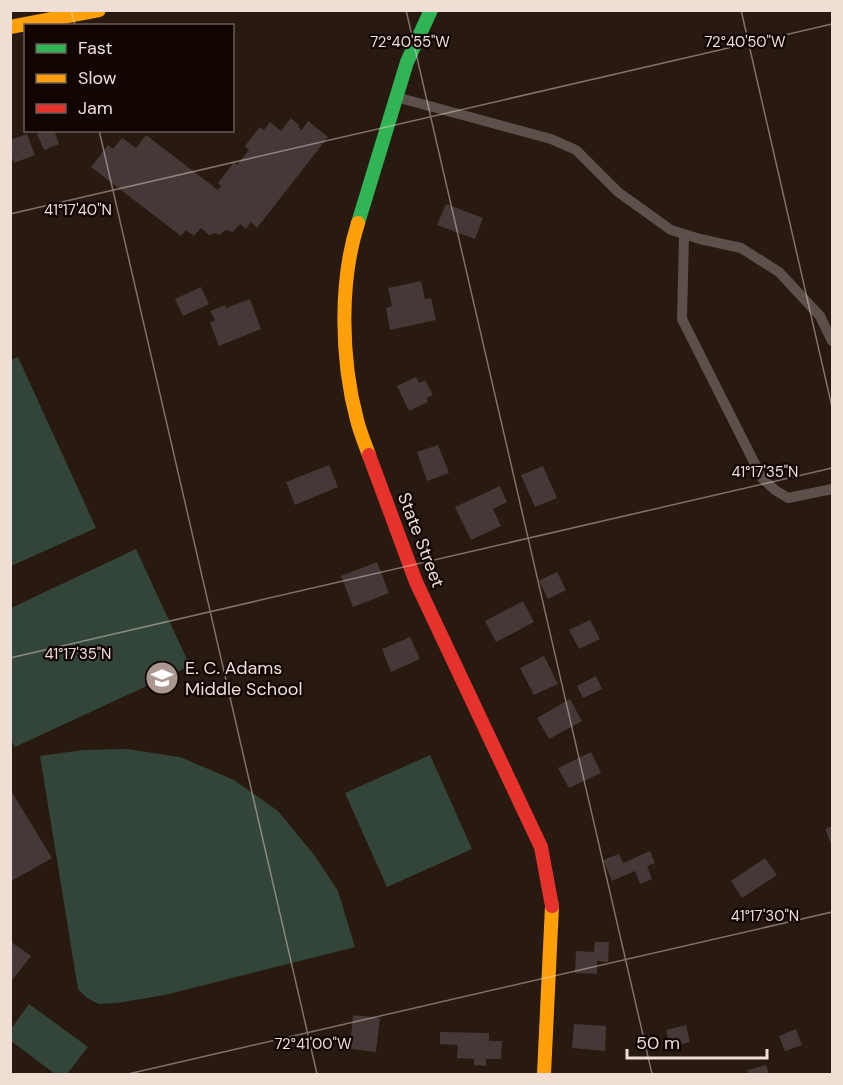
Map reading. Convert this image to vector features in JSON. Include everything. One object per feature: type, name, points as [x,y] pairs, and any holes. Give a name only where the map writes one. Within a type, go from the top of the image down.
[{"type":"main road","points":[[10,19],[79,10]]},
{"type":"main road","points":[[26,24],[99,10]]},
{"type":"main road","name":"State Street","points":[[430,10],[407,62],[349,256],[345,303],[347,368],[357,421],[416,582],[541,847],[552,900],[544,1074]]},
{"type":"lane","points":[[396,97],[550,139],[576,150],[618,192],[671,230],[741,248],[779,272],[820,316],[832,341]]},
{"type":"lane","points":[[684,235],[682,319],[762,478],[775,490],[789,498],[832,489]]},
{"type":"green space","points":[[18,357],[96,528],[11,566],[10,360]]},
{"type":"green space","points":[[136,549],[190,666],[15,747],[10,739],[11,608]]},
{"type":"green space","points":[[127,749],[180,757],[234,780],[278,811],[315,856],[338,891],[355,947],[165,995],[99,1004],[87,998],[78,989],[40,756],[83,750]]},
{"type":"green space","points":[[430,755],[472,849],[387,887],[345,793]]},
{"type":"green space","points":[[29,1004],[88,1047],[67,1074],[55,1074],[11,1041],[11,1029]]},
{"type":"building","points":[[291,118],[302,130],[308,121],[328,137],[257,228],[251,222],[246,229],[240,224],[233,232],[226,230],[219,235],[215,233],[209,235],[201,228],[194,236],[186,230],[181,236],[91,167],[108,145],[113,149],[122,138],[136,148],[146,135],[218,190],[221,186],[218,183],[234,162],[237,165],[249,150],[245,146],[260,127],[264,130],[270,122],[281,131]]},
{"type":"building","points":[[55,132],[59,144],[44,150],[37,134]]},
{"type":"building","points":[[27,134],[35,155],[14,163],[10,154],[10,140]]},
{"type":"building","points":[[446,204],[483,218],[475,239],[437,225]]},
{"type":"building","points":[[421,281],[425,299],[431,298],[436,320],[390,330],[386,308],[392,306],[388,288]]},
{"type":"building","points":[[201,287],[209,304],[183,316],[175,299]]},
{"type":"building","points":[[250,299],[261,329],[219,346],[210,323],[215,320],[210,311]]},
{"type":"building","points":[[416,377],[419,383],[425,380],[433,395],[427,398],[428,402],[409,411],[397,386]]},
{"type":"building","points":[[438,445],[449,473],[427,481],[417,452]]},
{"type":"building","points":[[329,465],[338,487],[295,505],[286,482]]},
{"type":"building","points":[[543,466],[557,498],[535,507],[521,475]]},
{"type":"building","points":[[500,486],[507,502],[493,509],[501,526],[471,540],[455,507]]},
{"type":"building","points":[[377,562],[389,593],[353,607],[341,576]]},
{"type":"building","points":[[557,572],[566,590],[548,599],[539,581]]},
{"type":"building","points":[[523,601],[534,622],[496,642],[485,621]]},
{"type":"building","points":[[590,620],[600,639],[579,649],[569,630]]},
{"type":"building","points":[[410,637],[420,659],[391,672],[382,649]]},
{"type":"building","points":[[544,656],[558,684],[534,695],[520,668]]},
{"type":"building","points":[[596,676],[602,689],[583,698],[577,686]]},
{"type":"building","points":[[570,699],[582,721],[549,739],[537,718]]},
{"type":"building","points":[[591,752],[601,773],[569,788],[558,768]]},
{"type":"building","points":[[10,789],[52,858],[10,882]]},
{"type":"building","points":[[832,826],[832,846],[825,829]]},
{"type":"building","points":[[650,851],[655,863],[647,866],[652,879],[640,884],[635,871],[612,881],[603,860],[619,854],[623,863]]},
{"type":"building","points":[[765,858],[777,875],[742,898],[731,881]]},
{"type":"building","points":[[10,941],[31,956],[10,983]]},
{"type":"building","points":[[595,942],[609,942],[608,962],[597,961],[597,974],[575,973],[576,951],[594,952]]},
{"type":"building","points":[[353,1015],[380,1018],[376,1052],[350,1049]]},
{"type":"building","points":[[574,1024],[606,1026],[605,1051],[572,1048]]},
{"type":"building","points":[[686,1025],[690,1042],[670,1047],[666,1030]]},
{"type":"building","points":[[796,1029],[802,1045],[785,1051],[779,1036]]},
{"type":"building","points":[[440,1032],[489,1033],[489,1041],[502,1041],[501,1059],[486,1059],[486,1066],[474,1065],[474,1059],[457,1058],[458,1045],[440,1044]]},
{"type":"building","points":[[766,1065],[769,1074],[749,1074],[747,1070]]},
{"type":"traffic: fast","points":[[358,223],[407,62],[431,10]]},
{"type":"traffic: slow","points":[[26,24],[99,10]]},
{"type":"traffic: slow","points":[[10,27],[24,24]]},
{"type":"traffic: slow","points":[[358,223],[352,246],[345,295],[345,347],[352,397],[358,424],[369,455]]},
{"type":"traffic: slow","points":[[544,1074],[552,906]]},
{"type":"traffic: jam","points":[[369,455],[416,582],[541,847],[552,906]]},
{"type":"place","name":"E. C. Adams Middle School","points":[[162,678]]}]
